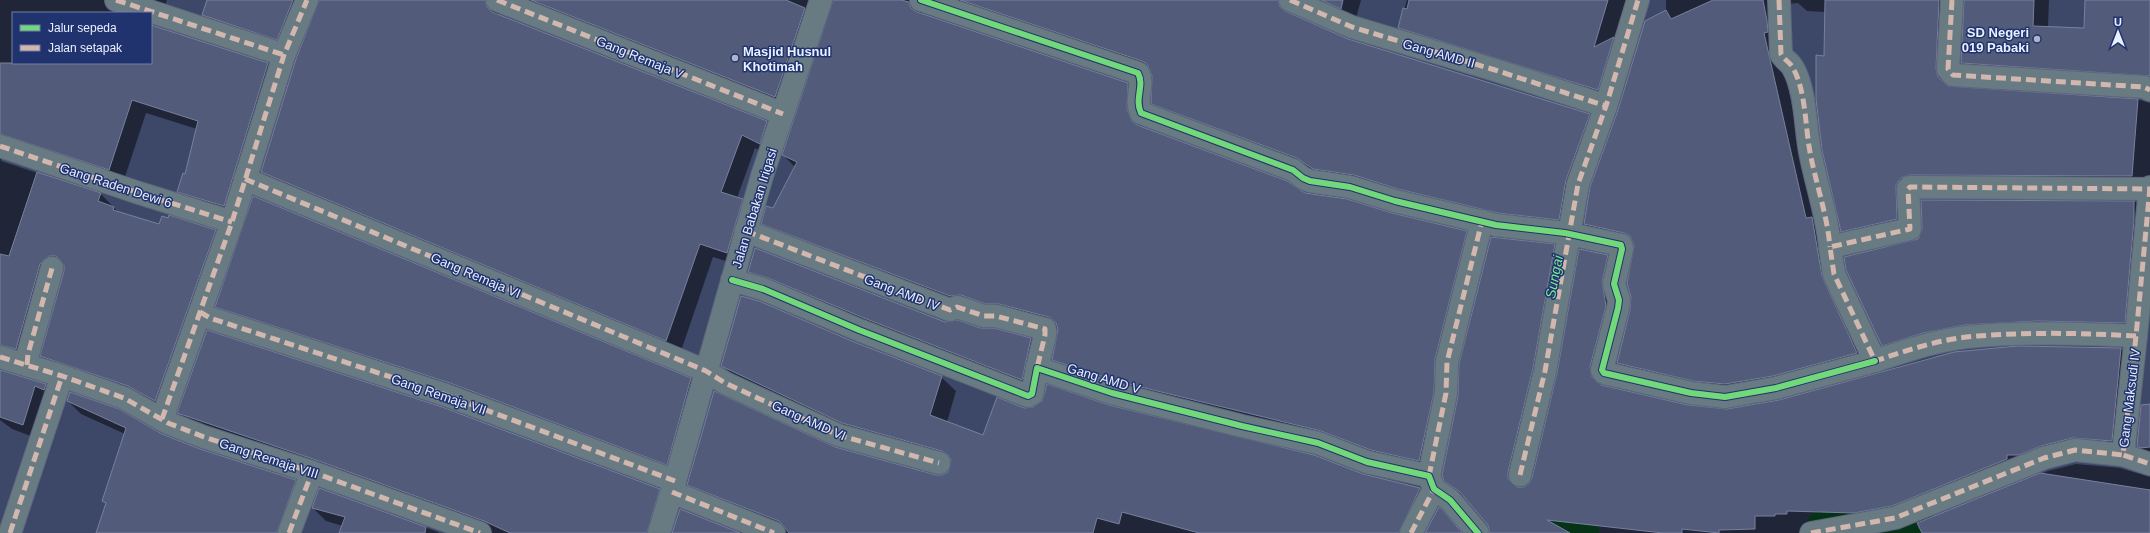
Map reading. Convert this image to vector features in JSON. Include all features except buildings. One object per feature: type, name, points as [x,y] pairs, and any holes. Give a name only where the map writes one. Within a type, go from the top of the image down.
[{"type":"street","points":[[116,0],[284,55]]},
{"type":"street","points":[[162,419],[232,222],[284,55],[307,0]]},
{"type":"street","name":"Gang Remaja V","points":[[497,0],[783,114]]},
{"type":"street","name":"Jalan Babakan Irigasi","points":[[659,533],[674,487],[762,176],[821,0]]},
{"type":"street","points":[[921,0],[1138,73],[1141,79],[1137,104],[1141,113],[1293,170],[1303,178],[1350,187],[1395,201],[1496,225],[1564,233],[1622,247],[1614,284],[1619,300],[1618,308],[1602,370],[1604,373],[1691,393],[1725,397],[1776,388],[1875,361],[1910,349],[1977,336],[2065,333],[2136,336]]},
{"type":"street","name":"Gang AMD II","points":[[1290,0],[1352,28],[1496,70],[1599,104]]},
{"type":"street","points":[[1520,475],[1545,371],[1564,233],[1599,104],[1638,0]]},
{"type":"street","points":[[1779,0],[1781,54],[1784,60],[1792,66],[1804,108],[1810,152],[1828,221],[1834,274],[1875,361]]},
{"type":"street","points":[[1952,0],[1948,69],[1953,75],[2144,87],[2150,90]]},
{"type":"street","name":"Gang Raden Dewi 6","points":[[0,146],[136,192],[232,222]]},
{"type":"street","name":"Gang Remaja VI","points":[[245,179],[706,371]]},
{"type":"street","points":[[1830,248],[1910,229],[1908,189],[1910,186],[2150,188]]},
{"type":"street","name":"Gang Maksudi IV","points":[[2150,188],[2136,336],[2122,455],[2150,464]]},
{"type":"street","points":[[1411,533],[1431,483],[1446,393],[1448,362],[1482,221]]},
{"type":"street","name":"Gang AMD IV","points":[[746,232],[950,310],[957,307],[984,316],[996,316],[1045,329],[1045,335],[1037,368]]},
{"type":"street","points":[[27,365],[28,354],[52,268]]},
{"type":"street","points":[[732,280],[763,289],[859,330],[1028,396],[1032,394],[1037,368]]},
{"type":"street","name":"Gang Remaja VII","points":[[200,312],[210,318],[446,395],[674,487],[774,533]]},
{"type":"street","name":"Gang Remaja VIII","points":[[0,357],[62,376],[124,398],[162,419],[204,436],[312,472],[480,533]]},
{"type":"street","name":"Gang AMD V","points":[[1037,368],[1112,393],[1242,426],[1318,443],[1368,462],[1431,483],[1450,500],[1478,533]]},
{"type":"street","name":"Gang AMD VI","points":[[706,371],[725,383],[838,436],[939,463]]},
{"type":"street","points":[[10,533],[62,376]]},
{"type":"street","points":[[1811,533],[1895,518],[2044,458],[2075,450],[2122,455]]},
{"type":"street","points":[[288,533],[312,472]]},
{"type":"waterway","name":"Sungai","points":[[1529,408],[1515,486],[1540,512],[1571,533]]},
{"type":"waterway","points":[[1832,533],[1894,525],[1907,528],[1909,533]]},
{"type":"marked path","points":[[116,0],[284,55]]},
{"type":"marked path","points":[[162,419],[232,222],[284,55],[307,0]]},
{"type":"marked path","points":[[497,0],[783,114]]},
{"type":"marked path","points":[[1290,0],[1352,27],[1495,70],[1606,106]]},
{"type":"marked path","points":[[1520,475],[1545,371],[1578,184],[1606,106],[1638,0]]},
{"type":"marked path","points":[[1779,0],[1781,54],[1793,68],[1803,98],[1808,142],[1829,235],[1830,247]]},
{"type":"marked path","points":[[1952,0],[1948,69],[1953,75],[2144,87],[2150,90]]},
{"type":"marked path","points":[[0,146],[136,192],[232,222]]},
{"type":"marked path","points":[[245,179],[706,371],[725,383],[838,435],[939,463]]},
{"type":"marked path","points":[[2136,336],[2038,333],[1965,337],[1926,345],[1875,361],[1834,274],[1830,247],[1910,229],[1908,189],[1910,187],[2150,189]]},
{"type":"marked path","points":[[2150,187],[2123,455],[2150,464]]},
{"type":"marked path","points":[[1429,476],[1446,393],[1447,362],[1482,221]]},
{"type":"marked path","points":[[746,231],[950,310],[957,307],[984,316],[996,316],[1045,329],[1045,335],[1037,368]]},
{"type":"marked path","points":[[27,365],[28,354],[52,268]]},
{"type":"marked path","points":[[200,312],[210,318],[446,395],[675,481]]},
{"type":"marked path","points":[[0,357],[62,376],[124,398],[168,423],[204,437],[312,472],[480,533]]},
{"type":"marked path","points":[[10,533],[62,376]]},
{"type":"marked path","points":[[1811,533],[1895,518],[2044,458],[2075,450],[2123,455]]},
{"type":"marked path","points":[[289,533],[312,472]]},
{"type":"marked path","points":[[1411,533],[1434,489]]},
{"type":"marked path","points":[[672,492],[774,533]]},
{"type":"cycle path","points":[[921,0],[1138,73],[1140,78],[1139,108],[1141,113],[1293,170],[1303,178],[1310,181],[1350,187],[1395,201],[1496,225],[1565,233],[1621,245],[1622,249],[1614,284],[1619,300],[1618,308],[1602,370],[1604,373],[1691,393],[1725,397],[1776,388],[1875,361]]},
{"type":"cycle path","points":[[732,280],[763,289],[859,330],[1028,396],[1032,394],[1037,368],[1112,393],[1242,426],[1318,443],[1367,462],[1429,476],[1434,489],[1450,500],[1478,533]]},
{"type":"place","name":"SD Negeri 019 Pabaki","points":[[2037,39]]},
{"type":"place","name":"Masjid Husnul Khotimah","points":[[735,58]]}]
